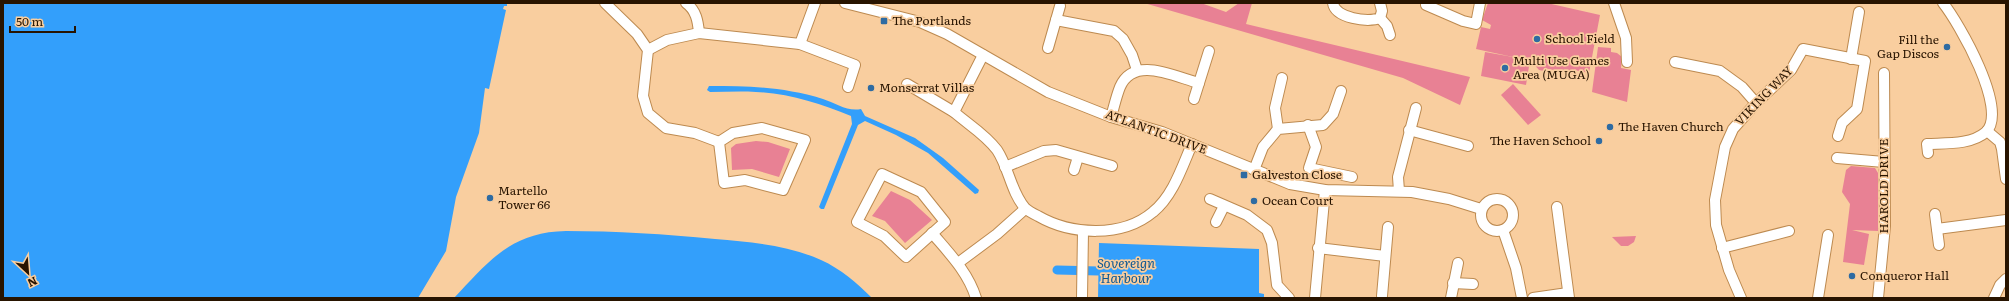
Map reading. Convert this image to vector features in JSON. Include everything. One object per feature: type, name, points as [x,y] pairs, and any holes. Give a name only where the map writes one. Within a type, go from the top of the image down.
[{"type":"street","points":[[605,3],[637,34],[648,50],[643,96],[648,113],[666,128],[695,133],[719,142]]},
{"type":"street","points":[[686,3],[691,7],[698,19],[699,33]]},
{"type":"street","points":[[800,44],[815,3]]},
{"type":"street","name":"ATLANTIC DRIVE","points":[[845,3],[879,7],[920,22],[947,34],[1048,92],[1111,117],[1162,132],[1290,184],[1325,190],[1412,192],[1449,199],[1481,209]]},
{"type":"street","points":[[1333,3],[1334,7],[1339,13],[1368,21],[1380,18]]},
{"type":"street","points":[[1380,3],[1382,11],[1380,18]]},
{"type":"street","points":[[1426,5],[1463,21],[1476,24],[1480,3]]},
{"type":"street","points":[[1614,3],[1626,38],[1627,62]]},
{"type":"street","points":[[1928,153],[1927,144],[1974,139],[1987,131],[1993,119],[1994,109],[1977,56],[1956,19],[1943,3]]},
{"type":"street","points":[[1048,48],[1060,6]]},
{"type":"street","points":[[1851,59],[1859,12]]},
{"type":"street","points":[[1380,18],[1387,26],[1390,35]]},
{"type":"street","points":[[1056,20],[1114,31],[1123,39],[1132,55],[1137,70]]},
{"type":"street","points":[[648,50],[666,40],[699,33],[800,44],[836,57],[855,66],[848,87]]},
{"type":"street","name":"VIKING WAY","points":[[1740,298],[1729,270],[1716,225],[1715,200],[1720,167],[1725,147],[1733,129],[1756,103],[1791,70],[1803,50],[1865,61],[1857,109],[1842,123],[1838,136]]},
{"type":"street","points":[[1194,99],[1210,51]]},
{"type":"street","points":[[954,112],[983,55]]},
{"type":"street","points":[[1675,62],[1720,72],[1742,87],[1756,103]]},
{"type":"street","points":[[1111,117],[1121,86],[1127,77],[1137,70],[1149,70],[1199,83]]},
{"type":"street","name":"HAROLD DRIVE","points":[[1878,298],[1885,226],[1884,73]]},
{"type":"street","points":[[1278,129],[1275,108],[1282,78]]},
{"type":"street","points":[[907,84],[954,112],[983,134],[998,151],[1014,190],[1025,209],[1046,220],[1083,231],[1114,229],[1132,224],[1153,212],[1170,192],[1192,144]]},
{"type":"street","points":[[1254,170],[1262,147],[1278,129],[1323,124],[1332,114],[1341,92]]},
{"type":"street","points":[[1399,191],[1398,177],[1409,130],[1416,108]]},
{"type":"street","points":[[1308,125],[1316,146],[1308,168],[1352,177]]},
{"type":"street","points":[[762,128],[805,140],[783,190],[746,180],[724,183],[719,142],[733,133],[762,128]]},
{"type":"street","points":[[1409,130],[1468,146]]},
{"type":"street","points":[[1987,131],[2000,142],[2006,179]]},
{"type":"street","points":[[1005,167],[1044,151],[1056,150],[1112,166]]},
{"type":"street","points":[[1074,170],[1078,157]]},
{"type":"street","points":[[1837,158],[1884,162]]},
{"type":"street","points":[[882,174],[921,192],[945,222],[932,233],[906,257],[884,236],[857,222],[882,174]]},
{"type":"street","points":[[1310,298],[1315,298],[1318,248],[1325,190]]},
{"type":"street","points":[[1493,199],[1503,200],[1508,203],[1513,213],[1511,223],[1503,230],[1492,230],[1484,224],[1480,215],[1481,209],[1488,201],[1493,199]]},
{"type":"street","points":[[1210,200],[1247,215],[1267,230],[1272,243],[1277,285],[1289,298]]},
{"type":"street","points":[[1216,222],[1224,206]]},
{"type":"street","points":[[1533,298],[1569,295],[1557,207]]},
{"type":"street","points":[[958,263],[996,234],[1025,209]]},
{"type":"street","points":[[1935,214],[1939,245]]},
{"type":"street","points":[[1937,229],[2006,220]]},
{"type":"street","points":[[1382,296],[1388,227]]},
{"type":"street","points":[[1503,230],[1516,268],[1522,298]]},
{"type":"street","points":[[1082,298],[1083,231]]},
{"type":"street","points":[[1722,248],[1789,231]]},
{"type":"street","points":[[932,233],[958,263],[970,280],[976,298]]},
{"type":"street","points":[[1818,298],[1828,235]]},
{"type":"street","points":[[1318,248],[1385,256]]},
{"type":"street","points":[[1451,298],[1458,263]]},
{"type":"street","points":[[1994,298],[2000,285],[2006,279]]},
{"type":"street","points":[[1453,283],[1473,284]]},
{"type":"shaded area","points":[[1144,3],[1201,3],[1226,12],[1239,3],[1252,3],[1246,24],[1470,77],[1460,105],[1403,78]]},
{"type":"shaded area","name":"School Field","points":[[1488,3],[1547,3],[1600,15],[1589,73],[1574,70],[1572,79],[1568,72],[1559,73],[1558,71],[1544,68],[1544,71],[1539,70],[1530,60],[1526,85],[1481,76],[1485,52],[1513,57],[1476,49],[1481,27],[1490,29],[1491,25],[1482,20]]},
{"type":"shaded area","points":[[1598,47],[1611,48],[1611,52],[1617,53],[1622,57],[1621,68],[1631,70],[1627,102],[1592,92]]},
{"type":"shaded area","points":[[1513,84],[1541,115],[1528,125],[1501,95]]},
{"type":"shaded area","points":[[756,141],[768,142],[790,149],[779,177],[752,169],[732,170],[731,148],[736,144]]},
{"type":"shaded area","points":[[1851,166],[1875,168],[1878,173],[1878,231],[1852,230],[1869,234],[1864,265],[1843,262],[1850,204],[1842,192],[1846,170]]},
{"type":"shaded area","points":[[891,191],[910,200],[932,220],[905,243],[885,221],[872,216]]},
{"type":"shaded area","points":[[1636,236],[1634,242],[1628,246],[1621,246],[1612,237]]},
{"type":"water","points":[[3,3],[507,3],[507,6],[504,6],[503,9],[506,10],[489,89],[485,88],[479,133],[456,197],[446,251],[418,298],[3,298]]},
{"type":"water","points":[[709,86],[753,87],[794,92],[823,99],[846,108],[856,110],[861,109],[865,116],[915,138],[943,158],[979,190],[978,193],[975,194],[928,153],[896,135],[865,121],[858,125],[824,209],[821,209],[819,207],[852,124],[851,116],[816,103],[781,94],[756,92],[710,92],[707,90]]},
{"type":"water","points":[[566,231],[622,232],[742,241],[769,245],[796,251],[821,260],[848,277],[872,298],[454,298],[490,261],[502,251],[530,237]]},
{"type":"water","name":"Sovereign Harbour","points":[[1099,243],[1259,249],[1259,293],[1264,294],[1264,298],[1098,298]]},
{"type":"waterway","points":[[1057,270],[1099,271]]},
{"type":"place","name":"The Portlands","points":[[884,21]]},
{"type":"place","name":"School Field","points":[[1537,39]]},
{"type":"place","name":"Fill the Gap Discos","points":[[1947,47]]},
{"type":"place","name":"Multi Use Games Area (MUGA)","points":[[1505,68]]},
{"type":"place","name":"Monserrat Villas","points":[[871,88]]},
{"type":"place","name":"The Haven Church","points":[[1610,127]]},
{"type":"place","name":"The Haven School","points":[[1599,141]]},
{"type":"place","name":"Galveston Close","points":[[1244,175]]},
{"type":"place","name":"Martello Tower 66","points":[[490,198]]},
{"type":"place","name":"Ocean Court","points":[[1254,201]]},
{"type":"place","name":"Conqueror Hall","points":[[1852,276]]}]
